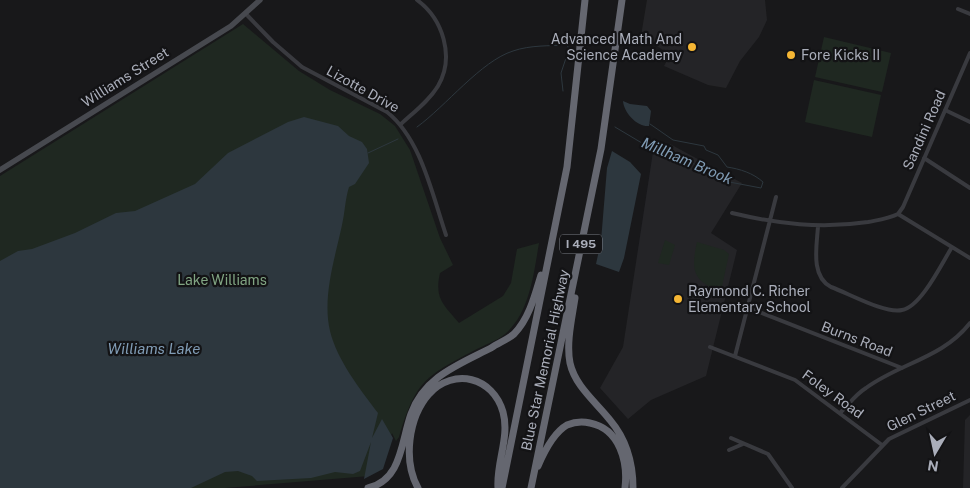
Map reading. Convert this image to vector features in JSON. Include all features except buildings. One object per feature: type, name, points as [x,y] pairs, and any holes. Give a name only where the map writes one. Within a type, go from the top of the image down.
[{"type":"highway","name":"Blue Star Memorial Highway","points":[[502,488],[571,139],[585,0]]},
{"type":"highway","name":"Blue Star Memorial Highway","points":[[531,487],[606,122],[622,0]]},
{"type":"highway","points":[[585,226],[571,324],[570,362],[581,386],[621,436],[631,461],[633,488]]},
{"type":"highway","points":[[368,488],[383,483],[391,474],[413,407],[427,385],[442,373],[503,341],[517,330],[531,305],[551,247]]},
{"type":"highway","points":[[418,488],[411,469],[409,453],[412,433],[420,410],[428,396],[440,386],[453,380],[468,378],[480,382],[492,390],[503,411],[505,427],[498,488]]},
{"type":"highway","points":[[531,487],[544,455],[557,434],[570,424],[583,422],[600,426],[615,438],[623,458],[625,488]]},
{"type":"main road","name":"Williams Street","points":[[0,170],[246,14],[260,0]]},
{"type":"street","points":[[401,124],[430,98],[443,77],[445,66],[445,46],[442,34],[427,7],[417,0]]},
{"type":"street","points":[[958,9],[970,14]]},
{"type":"street","name":"Lizotte Drive","points":[[246,14],[273,42],[302,67],[387,112],[401,124],[412,139],[446,235]]},
{"type":"street","name":"Sandini Road","points":[[898,214],[903,208],[970,53]]},
{"type":"street","points":[[945,110],[970,122]]},
{"type":"street","points":[[924,158],[970,188]]},
{"type":"street","points":[[735,356],[749,308],[776,197]]},
{"type":"street","points":[[732,213],[770,222],[818,226],[845,225],[890,218],[898,214],[970,258]]},
{"type":"street","points":[[818,226],[817,264],[824,281],[831,287],[891,310],[902,310],[915,303],[952,247]]},
{"type":"street","name":"Burns Road","points":[[749,308],[902,368]]},
{"type":"street","points":[[841,412],[866,387],[940,350],[957,338],[970,323]]},
{"type":"street","name":"Foley Road","points":[[710,347],[790,377],[841,412],[882,445]]},
{"type":"street","name":"Glen Street","points":[[842,488],[882,445],[899,433],[970,400]]},
{"type":"street","points":[[731,438],[768,454],[792,488]]},
{"type":"street","points":[[729,450],[743,444]]},
{"type":"shaded area","points":[[647,0],[765,0],[767,20],[759,37],[740,61],[726,88],[708,85],[664,66],[669,57],[668,53],[655,45],[650,36],[641,36]]},
{"type":"shaded area","name":"Raymond C. Richer Elementary School","points":[[670,144],[742,183],[711,233],[737,250],[706,376],[651,400],[628,419],[600,388],[623,347],[653,152],[667,154]]},
{"type":"shaded area","points":[[970,415],[970,488],[963,488],[965,420]]},
{"type":"green space","name":"Williams Lake","points":[[243,24],[299,71],[330,90],[380,114],[395,126],[410,150],[440,238],[453,265],[440,273],[438,289],[442,301],[459,323],[503,296],[511,283],[517,249],[539,243],[530,292],[520,315],[505,334],[444,367],[424,383],[411,404],[399,437],[396,441],[392,433],[383,461],[369,476],[225,488],[0,488],[0,176]]},
{"type":"green space","points":[[824,37],[891,53],[882,92],[815,77]]},
{"type":"green space","points":[[814,80],[881,95],[872,137],[805,122]]},
{"type":"green space","points":[[665,240],[675,245],[669,265],[658,263]]},
{"type":"green space","points":[[697,242],[724,250],[729,254],[721,291],[704,283],[696,273],[694,260]]},
{"type":"water","points":[[623,101],[630,104],[647,106],[651,111],[649,126],[636,122],[626,110]]},
{"type":"water","name":"Williams Lake","points":[[304,117],[338,126],[349,136],[362,142],[367,149],[369,163],[355,184],[349,187],[330,278],[328,318],[333,342],[338,353],[378,413],[372,438],[382,419],[393,438],[383,469],[364,479],[371,442],[360,471],[353,474],[335,472],[311,478],[257,481],[252,476],[238,471],[225,472],[191,488],[0,488],[0,261],[18,251],[32,249],[75,233],[116,213],[135,211],[195,184],[228,153],[288,122]]},
{"type":"water","points":[[612,151],[630,162],[641,174],[624,258],[619,272],[596,264],[601,241],[607,168]]},
{"type":"waterway","name":"Millham Brook","points":[[417,127],[489,64],[501,56],[520,49],[567,45],[569,49],[561,73],[563,91]]},
{"type":"waterway","name":"Millham Brook","points":[[615,127],[657,152],[687,160],[724,181],[761,188],[763,182],[755,176],[727,167],[718,155],[706,150],[704,146],[673,140],[650,124]]},
{"type":"waterway","name":"Millham Brook","points":[[368,153],[398,139]]},
{"type":"place","name":"Advanced Math And Science Academy","points":[[692,47]]},
{"type":"place","name":"Fore Kicks II","points":[[791,55]]},
{"type":"place","name":"Raymond C. Richer Elementary School","points":[[678,299]]},
{"type":"park label","name":"Lake Williams","points":[[222,280]]}]
